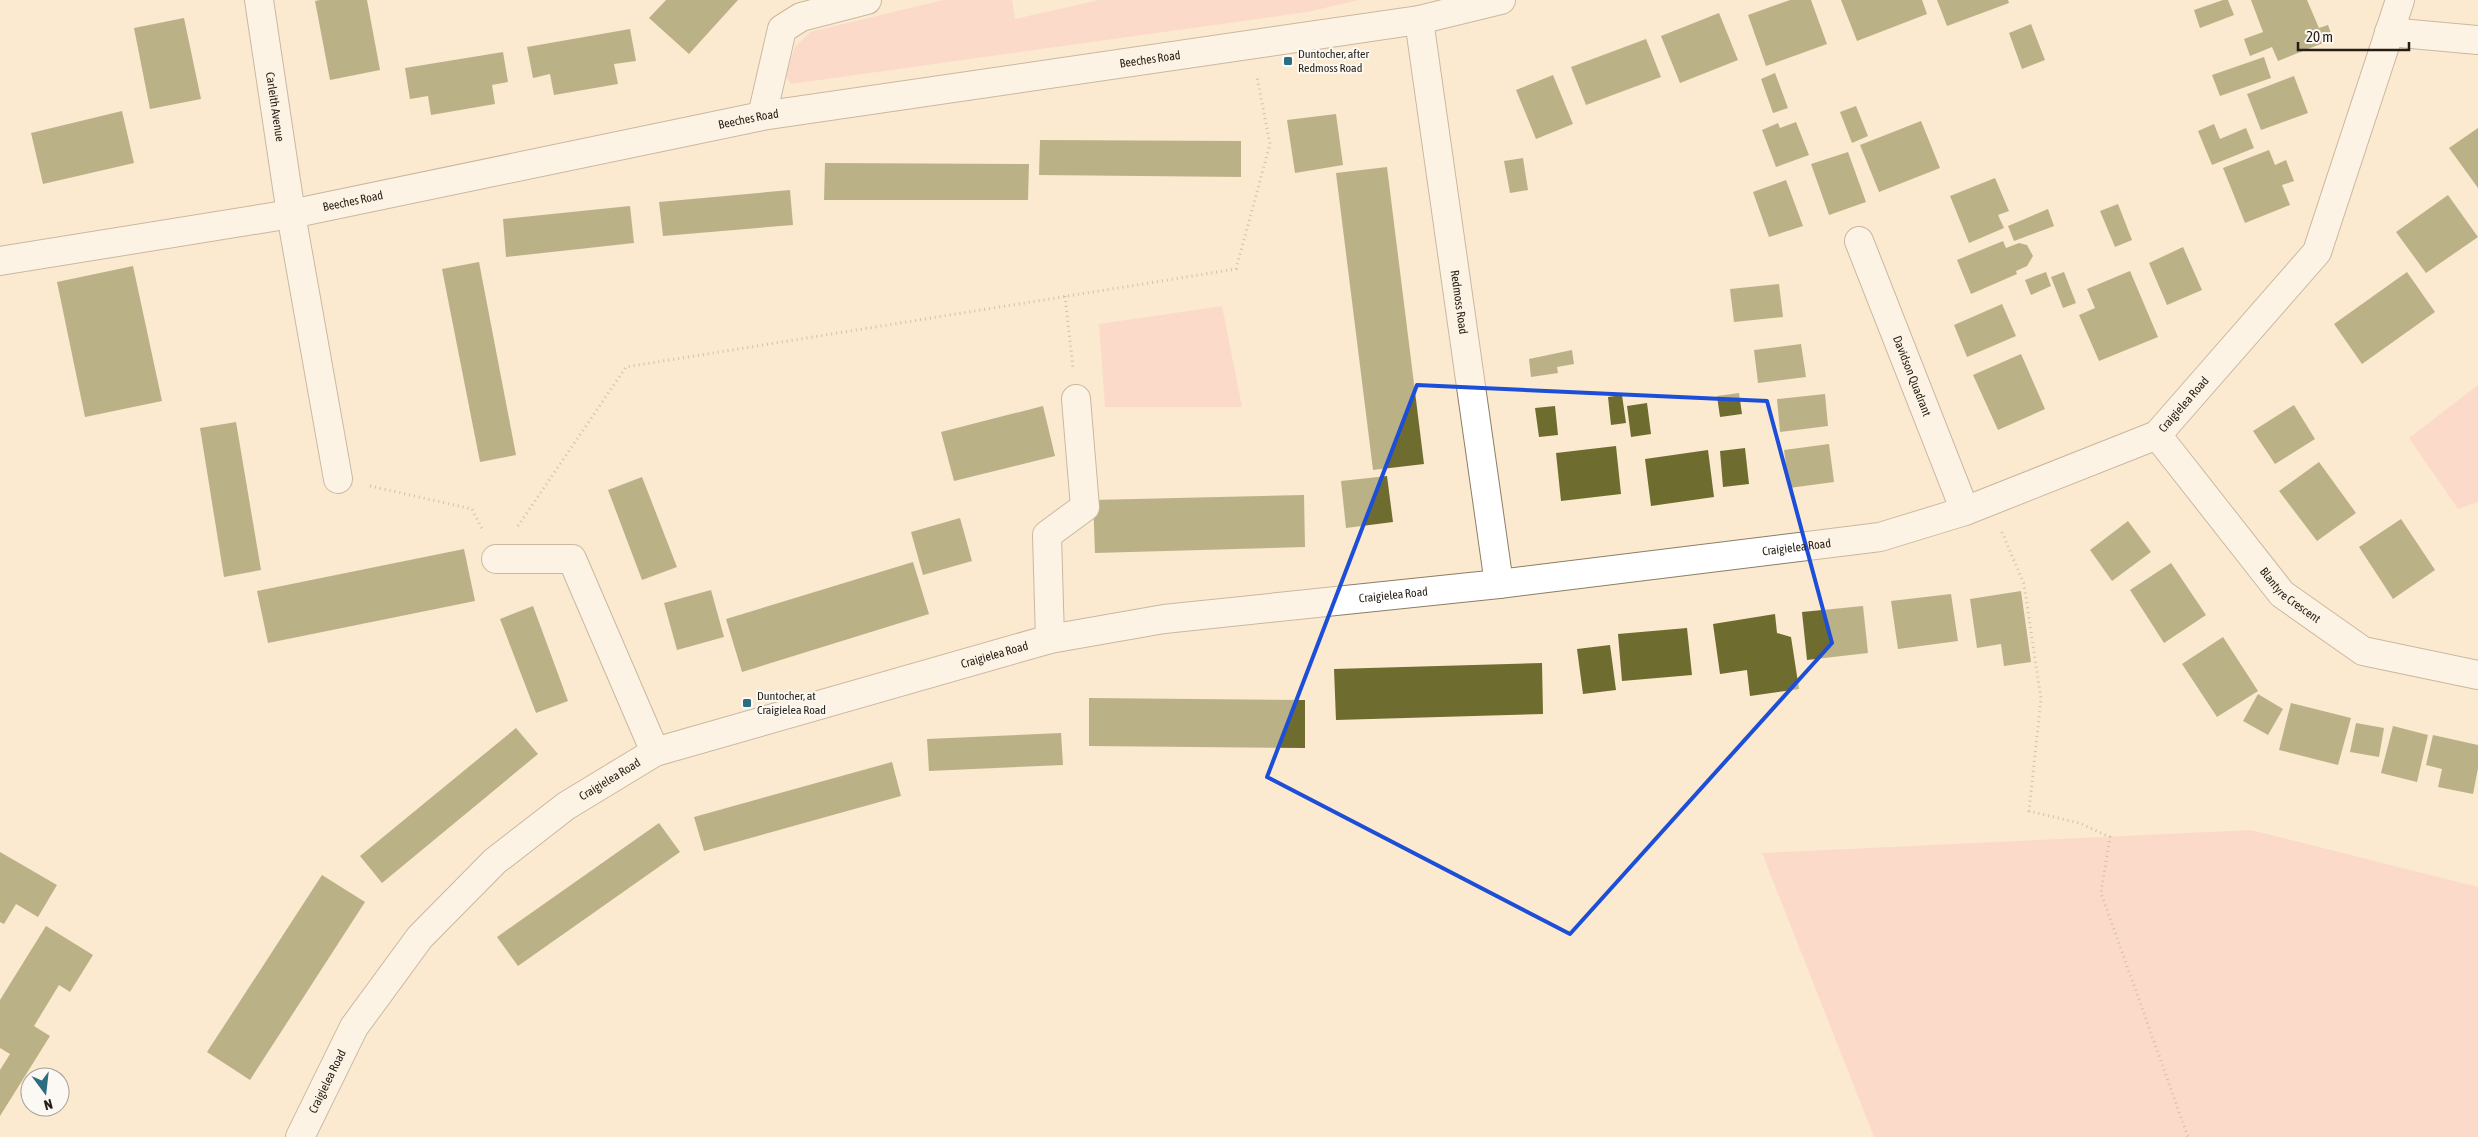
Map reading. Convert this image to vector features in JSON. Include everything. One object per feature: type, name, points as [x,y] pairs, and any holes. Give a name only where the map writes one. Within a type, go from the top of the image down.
[{"type":"street","name":"Carleith Avenue","points":[[259,0],[292,214],[338,479]]},
{"type":"street","points":[[762,116],[782,29],[802,17],[867,0]]},
{"type":"street","name":"Beeches Road","points":[[0,261],[292,214],[762,116],[1419,20],[1502,0]]},
{"type":"street","name":"Craigielea Road","points":[[300,1137],[354,1027],[420,937],[495,862],[558,812],[655,752],[1050,639],[1164,619],[1498,584],[1880,537],[1977,506],[2157,435],[2317,252],[2400,0]]},
{"type":"street","name":"Redmoss Road","points":[[1419,20],[1498,584]]},
{"type":"street","points":[[2389,32],[2478,40]]},
{"type":"street","name":"Davidson Quadrant","points":[[1859,241],[1977,506]]},
{"type":"street","points":[[1050,639],[1047,535],[1085,506],[1076,399]]},
{"type":"street","name":"Blantyre Crescent","points":[[2157,435],[2282,594],[2363,651],[2478,675]]},
{"type":"street","points":[[496,559],[572,559],[655,752]]},
{"type":"path","points":[[496,559],[626,367],[1236,269],[1270,144],[1251,45]]},
{"type":"path","points":[[1065,296],[1076,399]]},
{"type":"path","points":[[338,479],[472,509],[496,559]]},
{"type":"path","points":[[1977,506],[2024,584],[2040,700],[2029,811],[2079,823],[2110,837],[2101,893],[2188,1137]]},
{"type":"highlighted area","points":[[1417,385],[1767,401],[1832,643],[1570,934],[1267,777]]},
{"type":"shaded area","points":[[943,0],[1012,0],[1015,19],[1099,0],[1359,0],[1307,12],[791,84],[785,75],[795,47],[810,32]]},
{"type":"shaded area","points":[[1222,306],[1242,407],[1105,407],[1099,324]]},
{"type":"shaded area","points":[[2478,385],[2478,502],[2458,509],[2409,438]]},
{"type":"shaded area","points":[[2251,830],[2478,887],[2478,1137],[1874,1137],[1762,853]]},
{"type":"building","points":[[367,0],[380,70],[330,80],[315,1]]},
{"type":"building","points":[[666,0],[738,0],[689,54],[649,18]]},
{"type":"building","points":[[1790,0],[1811,0],[1827,44],[1766,66],[1748,15]]},
{"type":"building","points":[[1841,0],[1922,0],[1927,14],[1857,41]]},
{"type":"building","points":[[1937,0],[2008,0],[2009,3],[1947,26]]},
{"type":"building","points":[[2228,0],[2234,15],[2200,28],[2194,10]]},
{"type":"building","points":[[2251,0],[2307,0],[2319,28],[2328,25],[2333,39],[2278,61],[2272,47],[2250,56],[2244,39],[2263,32]]},
{"type":"building","points":[[1719,13],[1738,60],[1680,83],[1661,36]]},
{"type":"building","points":[[184,18],[201,99],[150,109],[134,28]]},
{"type":"building","points":[[2031,24],[2045,60],[2022,69],[2009,33]]},
{"type":"building","points":[[630,29],[636,61],[614,64],[618,84],[554,95],[550,74],[533,78],[527,47]]},
{"type":"building","points":[[1646,39],[1661,77],[1586,105],[1571,67]]},
{"type":"building","points":[[503,52],[508,82],[492,85],[495,104],[431,115],[428,96],[410,99],[405,68]]},
{"type":"building","points":[[2264,57],[2271,78],[2220,96],[2212,75]]},
{"type":"building","points":[[1775,73],[1788,108],[1773,113],[1761,79]]},
{"type":"building","points":[[1553,75],[1573,124],[1536,139],[1516,90]]},
{"type":"building","points":[[2294,76],[2308,113],[2261,130],[2247,94]]},
{"type":"building","points":[[1856,106],[1868,136],[1852,143],[1840,112]]},
{"type":"building","points":[[122,111],[134,163],[43,184],[31,133]]},
{"type":"building","points":[[1336,114],[1343,165],[1295,173],[1287,120]]},
{"type":"building","points":[[1921,121],[1940,168],[1879,192],[1860,145]]},
{"type":"building","points":[[1796,122],[1809,155],[1776,167],[1762,130],[1778,123],[1780,128]]},
{"type":"building","points":[[2214,124],[2220,139],[2246,128],[2254,148],[2212,165],[2198,131]]},
{"type":"building","points":[[2478,128],[2478,188],[2449,148]]},
{"type":"building","points":[[1040,140],[1241,141],[1241,177],[1039,175]]},
{"type":"building","points":[[2269,150],[2275,165],[2286,160],[2294,181],[2282,185],[2290,205],[2245,223],[2223,168]]},
{"type":"building","points":[[1848,152],[1866,202],[1829,215],[1811,164]]},
{"type":"building","points":[[1523,158],[1528,190],[1510,193],[1504,161]]},
{"type":"building","points":[[825,163],[1029,164],[1028,200],[824,200]]},
{"type":"building","points":[[1387,167],[1424,464],[1373,470],[1336,173]]},
{"type":"building","points":[[1995,178],[2009,211],[1998,215],[2004,228],[1969,243],[1950,196]]},
{"type":"building","points":[[1786,180],[1803,226],[1769,237],[1753,192]]},
{"type":"building","points":[[790,190],[793,225],[663,236],[659,202]]},
{"type":"building","points":[[2448,195],[2478,237],[2426,273],[2396,232]]},
{"type":"building","points":[[2118,204],[2132,240],[2115,247],[2100,211]]},
{"type":"building","points":[[630,206],[634,243],[506,257],[503,219]]},
{"type":"building","points":[[2048,209],[2054,226],[2014,241],[2008,226]]},
{"type":"building","points":[[2003,241],[2006,248],[2019,243],[2027,245],[2033,256],[2027,266],[2016,271],[2017,274],[1971,294],[1957,260]]},
{"type":"building","points":[[2183,247],[2202,290],[2167,305],[2149,263]]},
{"type":"building","points":[[479,262],[516,455],[480,462],[442,269]]},
{"type":"building","points":[[133,266],[162,401],[85,417],[57,282]]},
{"type":"building","points":[[2130,271],[2158,337],[2099,361],[2079,315],[2095,308],[2087,289]]},
{"type":"building","points":[[2046,272],[2051,286],[2031,295],[2025,280]]},
{"type":"building","points":[[2064,272],[2076,303],[2063,308],[2051,277]]},
{"type":"building","points":[[2407,272],[2435,312],[2362,364],[2334,324]]},
{"type":"building","points":[[1779,284],[1783,317],[1734,322],[1730,289]]},
{"type":"building","points":[[2002,304],[2016,336],[1967,357],[1954,325]]},
{"type":"building","points":[[1801,344],[1806,377],[1758,383],[1754,350]]},
{"type":"building","points":[[1572,350],[1574,364],[1557,367],[1558,373],[1531,377],[1529,359]]},
{"type":"building","points":[[2021,354],[2045,409],[1998,430],[1973,375]]},
{"type":"building","points":[[1739,393],[1742,414],[1720,417],[1717,396]]},
{"type":"building","points":[[1825,394],[1828,426],[1780,432],[1777,399]]},
{"type":"building","points":[[1622,395],[1626,423],[1611,425],[1608,397]]},
{"type":"building","points":[[1647,403],[1651,434],[1631,437],[1627,406]]},
{"type":"building","points":[[2294,405],[2315,439],[2275,464],[2253,431]]},
{"type":"building","points":[[1043,406],[1055,456],[954,481],[941,432]]},
{"type":"building","points":[[1555,406],[1558,435],[1539,437],[1535,408]]},
{"type":"building","points":[[236,422],[261,570],[224,577],[200,428]]},
{"type":"building","points":[[1829,444],[1834,482],[1789,488],[1784,450]]},
{"type":"building","points":[[1616,446],[1621,494],[1561,501],[1556,453]]},
{"type":"building","points":[[1745,448],[1749,484],[1723,487],[1720,451]]},
{"type":"building","points":[[1708,450],[1714,497],[1651,506],[1645,459]]},
{"type":"building","points":[[2319,462],[2356,513],[2317,541],[2279,491]]},
{"type":"building","points":[[1387,476],[1393,522],[1346,528],[1341,481]]},
{"type":"building","points":[[642,477],[677,567],[642,580],[608,490]]},
{"type":"building","points":[[1304,495],[1305,547],[1095,553],[1093,500]]},
{"type":"building","points":[[960,518],[972,561],[923,575],[911,532]]},
{"type":"building","points":[[2401,519],[2435,570],[2393,599],[2359,547]]},
{"type":"building","points":[[2128,521],[2151,552],[2112,581],[2090,550]]},
{"type":"building","points":[[464,549],[475,601],[268,643],[257,591]]},
{"type":"building","points":[[913,562],[929,614],[742,672],[726,619]]},
{"type":"building","points":[[2171,563],[2206,615],[2164,643],[2130,590]]},
{"type":"building","points":[[711,590],[724,637],[677,650],[664,603]]},
{"type":"building","points":[[2021,591],[2031,662],[2004,666],[2001,644],[1977,648],[1970,599]]},
{"type":"building","points":[[1951,594],[1958,641],[1898,649],[1891,601]]},
{"type":"building","points":[[533,606],[568,701],[536,713],[500,619]]},
{"type":"building","points":[[1863,606],[1868,653],[1807,660],[1802,612]]},
{"type":"building","points":[[1775,614],[1777,633],[1791,637],[1799,689],[1750,696],[1747,670],[1720,674],[1713,624]]},
{"type":"building","points":[[1687,628],[1692,675],[1622,681],[1618,634]]},
{"type":"building","points":[[2223,637],[2258,691],[2217,717],[2182,664]]},
{"type":"building","points":[[1610,645],[1616,690],[1583,694],[1577,649]]},
{"type":"building","points":[[1542,663],[1543,714],[1336,720],[1334,669]]},
{"type":"building","points":[[2258,694],[2283,709],[2268,735],[2243,721]]},
{"type":"building","points":[[1089,698],[1305,700],[1305,748],[1089,746]]},
{"type":"building","points":[[2291,703],[2351,718],[2338,765],[2279,750]]},
{"type":"building","points":[[2356,723],[2384,728],[2379,757],[2350,752]]},
{"type":"building","points":[[2393,726],[2428,735],[2417,782],[2381,773]]},
{"type":"building","points":[[516,728],[538,754],[382,883],[360,856]]},
{"type":"building","points":[[1061,733],[1063,765],[929,771],[927,739]]},
{"type":"building","points":[[2433,735],[2478,745],[2478,768],[2473,794],[2438,787],[2442,769],[2426,765]]},
{"type":"building","points":[[892,762],[901,796],[704,851],[694,817]]},
{"type":"building","points":[[659,823],[680,852],[518,966],[497,937]]},
{"type":"building","points":[[0,852],[57,885],[38,917],[16,904],[4,924],[0,922]]},
{"type":"building","points":[[322,875],[365,902],[250,1080],[207,1052]]},
{"type":"building","points":[[46,926],[93,955],[70,992],[59,985],[34,1026],[50,1036],[31,1067],[20,1067],[20,1084],[0,1116],[0,1070],[10,1054],[0,1048],[0,1000]]},
{"type":"place","name":"Duntocher, after Redmoss Road","points":[[1288,61]]},
{"type":"place","name":"Duntocher, at Craigielea Road","points":[[747,703]]}]
